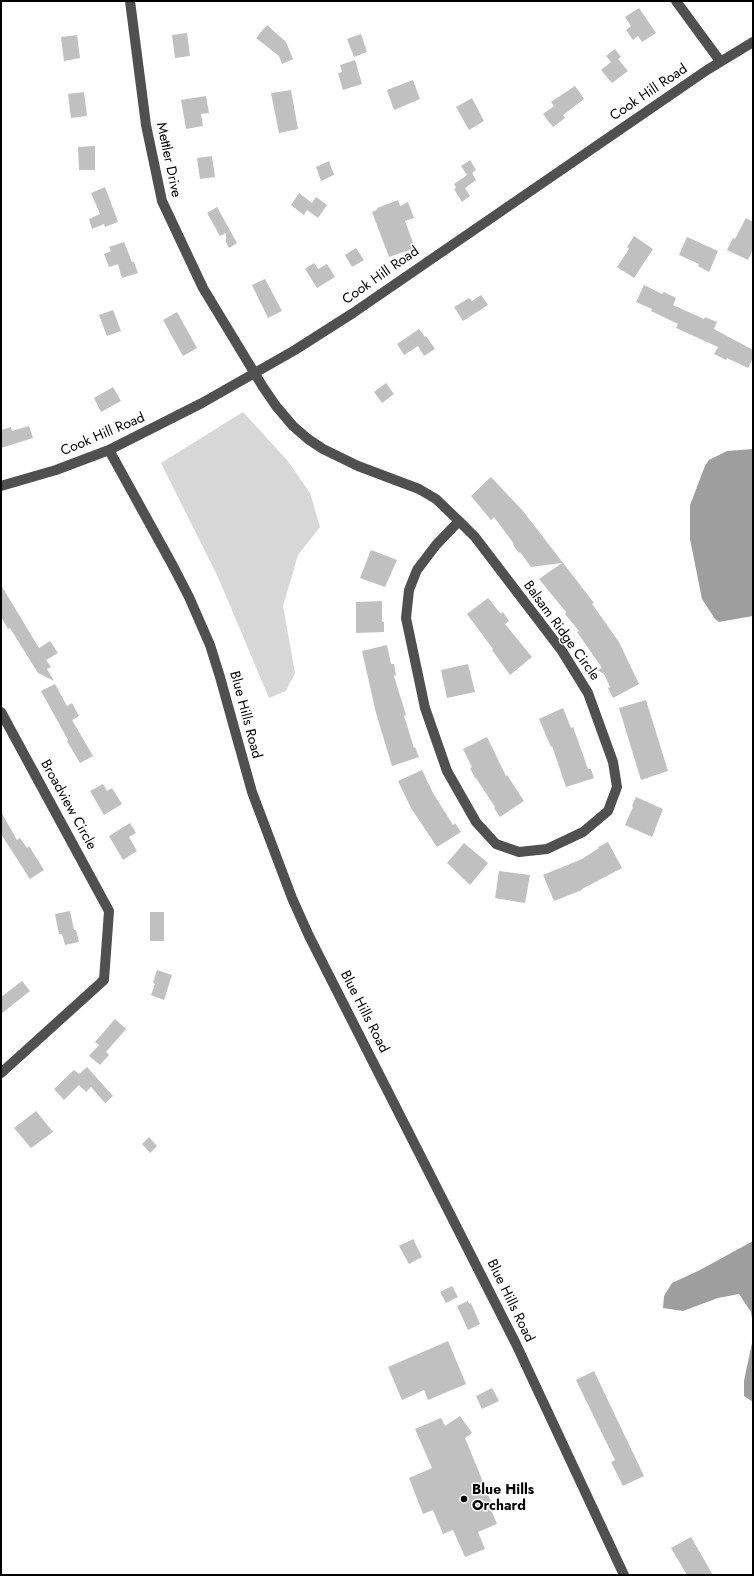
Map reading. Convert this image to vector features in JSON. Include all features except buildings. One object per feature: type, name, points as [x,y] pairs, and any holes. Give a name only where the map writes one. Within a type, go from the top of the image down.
[{"type":"street","name":"Mettler Drive","points":[[130,1],[146,125],[162,201],[201,283],[255,374]]},
{"type":"street","points":[[676,1],[720,61]]},
{"type":"street","name":"Cook Hill Road","points":[[1,486],[56,470],[109,450],[202,403],[255,374],[353,313],[720,61],[753,42]]},
{"type":"street","name":"Balsam Ridge Circle","points":[[255,374],[276,406],[293,426],[308,439],[323,449],[358,466],[418,489],[436,499],[459,521],[475,537],[562,651],[577,675],[588,693],[613,762],[617,787],[608,811],[584,832],[547,849],[519,852],[496,844],[476,822],[446,771],[425,708],[406,618],[409,590],[417,570],[436,545],[459,521]]},
{"type":"street","name":"Blue Hills Road","points":[[109,450],[173,566],[189,597],[210,645],[252,792],[292,898],[309,936],[513,1337],[624,1575]]},
{"type":"street","name":"Broadview Circle","points":[[1,712],[110,912],[104,980],[1,1073]]},
{"type":"shaded area","points":[[243,412],[287,460],[310,493],[320,527],[298,555],[283,606],[295,673],[286,691],[269,698],[218,577],[161,463]]},
{"type":"shaded area","points":[[753,449],[753,616],[719,622],[715,619],[702,599],[690,539],[690,505],[705,466],[709,460],[727,451]]},
{"type":"shaded area","points":[[753,1241],[753,1325],[751,1312],[739,1294],[718,1298],[683,1311],[663,1308],[664,1296],[672,1283],[700,1270]]},
{"type":"shaded area","points":[[753,1338],[753,1402],[744,1396],[744,1381]]},
{"type":"place","name":"Blue Hills Orchard","points":[[464,1499]]}]
